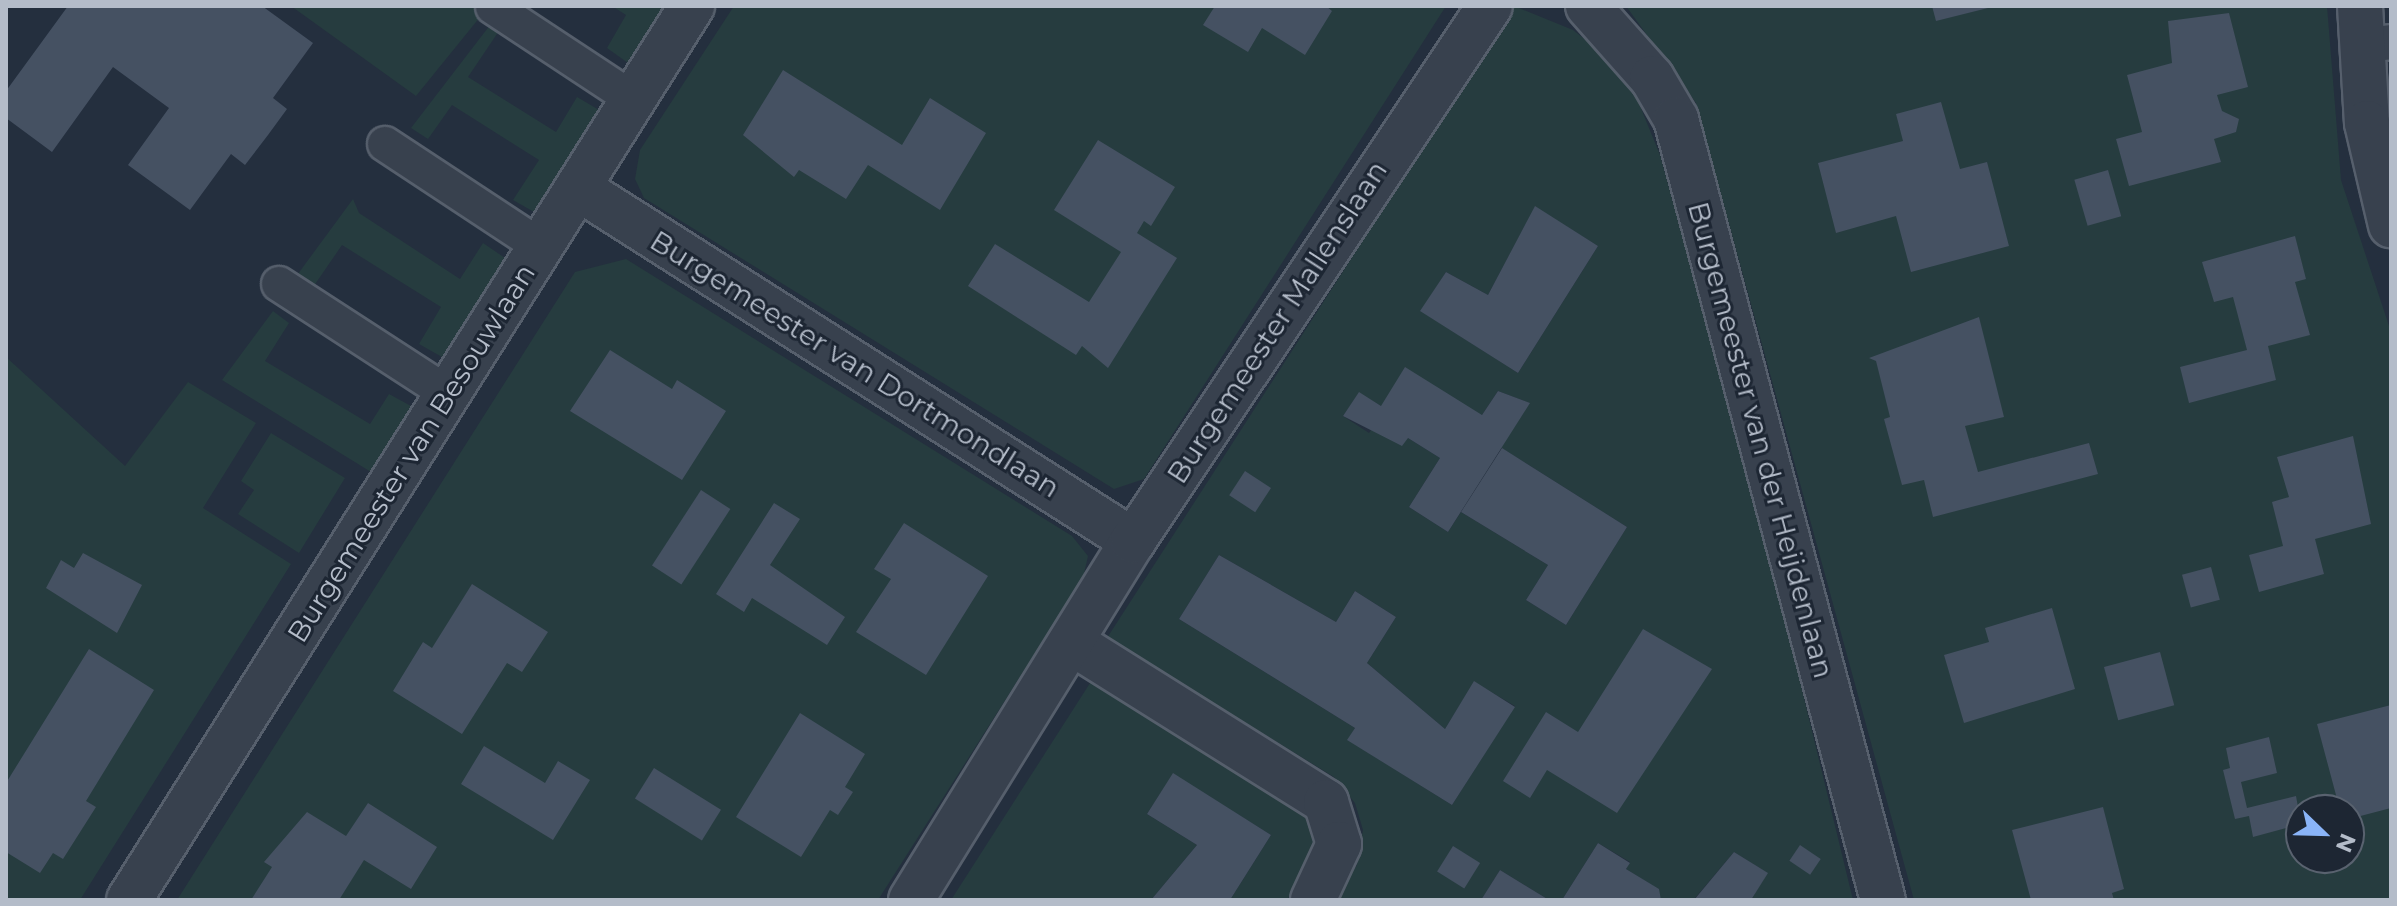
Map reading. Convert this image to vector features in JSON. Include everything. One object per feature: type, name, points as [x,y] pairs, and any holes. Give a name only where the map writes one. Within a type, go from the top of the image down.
[{"type":"street","name":"Burgemeester van Besouwlaan","points":[[129,900],[450,395],[692,6]]},
{"type":"street","name":"Burgemeester Mallenslaan","points":[[911,900],[1133,541],[1490,6]]},
{"type":"street","name":"Burgemeester van der Heijdenlaan","points":[[1588,6],[1652,78],[1676,119],[1883,900]]},
{"type":"street","points":[[2370,32],[2367,123],[2391,225]]},
{"type":"street","name":"Burgemeester van Dortmondlaan","points":[[578,188],[1133,541]]},
{"type":"street","points":[[1071,642],[1326,802],[1339,844],[1313,900]]},
{"type":"lane","points":[[493,7],[634,100]]},
{"type":"lane","points":[[385,144],[541,247]]},
{"type":"lane","points":[[279,284],[450,395]]},
{"type":"green space","points":[[291,6],[489,6],[416,96]]},
{"type":"green space","points":[[612,6],[664,6],[628,63],[607,48],[626,15]]},
{"type":"green space","points":[[734,6],[1446,6],[1144,479],[1114,489],[644,198],[635,179],[640,150]]},
{"type":"green space","points":[[1514,6],[1573,30],[1604,54],[1638,101],[1660,155],[1769,554],[1853,900],[1751,900],[1767,873],[1734,852],[1695,898],[1661,900],[1658,889],[1626,869],[1630,862],[1598,843],[1562,900],[1549,900],[1500,870],[1481,900],[1335,900],[1357,865],[1363,830],[1355,803],[1334,777],[1107,638]],"holes":[[[1535,207],[1598,246],[1518,373],[1421,311],[1446,272],[1488,295]],[[1498,391],[1529,403],[1500,447],[1627,527],[1566,625],[1526,600],[1548,565],[1461,512],[1448,532],[1409,507],[1440,458],[1408,438],[1373,427],[1369,433],[1343,416],[1359,393],[1381,406],[1482,415]],[[1219,555],[1336,622],[1355,591],[1396,617],[1367,663],[1445,729],[1474,682],[1515,706],[1452,805],[1348,740],[1355,728],[1179,619]]]},
{"type":"green space","points":[[1626,6],[2327,6],[2341,180],[2391,332],[2391,900],[1914,900],[1696,103]]},
{"type":"green space","points":[[497,16],[505,22],[468,77],[556,132],[577,97],[599,110],[534,212],[513,200],[539,160],[452,105],[428,139],[411,128]]},
{"type":"green space","points":[[353,199],[359,213],[460,279],[483,243],[505,258],[442,357],[419,344],[441,307],[342,245],[309,293],[292,282]]},
{"type":"green space","points":[[626,259],[1072,536],[1088,556],[1083,578],[878,900],[177,900],[575,272]]},
{"type":"green space","points":[[273,311],[289,323],[265,361],[370,424],[389,394],[411,406],[371,472],[222,380]]},
{"type":"green space","points":[[6,357],[125,466],[188,382],[256,423],[203,508],[291,564],[80,900],[6,900]]},
{"type":"green space","points":[[271,433],[345,478],[299,553],[238,514],[254,490],[241,481]]},
{"type":"green space","points":[[1092,680],[1303,807],[1320,844],[1287,900],[1230,900],[1271,835],[1173,774],[1147,814],[1197,845],[1151,900],[951,900]]},
{"type":"building","points":[[68,6],[262,6],[313,43],[273,98],[287,109],[268,135],[245,165],[231,154],[190,210],[128,165],[169,108],[113,67],[52,152],[6,118],[6,91]]},
{"type":"building","points":[[1215,6],[1326,6],[1332,11],[1305,55],[1262,28],[1248,52],[1203,25]]},
{"type":"building","points":[[1932,6],[1992,6],[1992,7],[1936,21]]},
{"type":"building","points":[[2229,13],[2248,87],[2217,95],[2222,111],[2239,119],[2236,132],[2214,139],[2221,162],[2129,186],[2116,139],[2142,132],[2127,75],[2172,63],[2168,21]]},
{"type":"building","points":[[783,70],[902,145],[930,98],[986,133],[940,210],[868,165],[846,199],[799,170],[794,177],[743,135]]},
{"type":"building","points":[[1941,102],[1960,169],[1987,162],[2009,246],[1911,272],[1896,216],[1836,233],[1818,163],[1903,141],[1896,114]]},
{"type":"building","points":[[1098,140],[1175,187],[1151,226],[1144,221],[1137,233],[1177,258],[1108,368],[1082,346],[1076,355],[968,286],[995,244],[1089,302],[1121,252],[1054,210]]},
{"type":"building","points":[[2108,170],[2121,216],[2088,226],[2074,180]]},
{"type":"building","points":[[1535,206],[1598,246],[1518,373],[1420,311],[1446,272],[1488,295]]},
{"type":"building","points":[[2295,236],[2306,279],[2295,282],[2310,335],[2268,346],[2276,380],[2189,403],[2180,367],[2247,350],[2233,297],[2214,302],[2202,262]]},
{"type":"building","points":[[1979,317],[2004,417],[1965,426],[1978,472],[2089,443],[2098,474],[1933,517],[1924,480],[1902,485],[1884,419],[1890,417],[1876,361],[1869,358]]},
{"type":"building","points":[[610,350],[672,389],[677,380],[726,411],[682,480],[570,411]]},
{"type":"building","points":[[1405,367],[1482,415],[1498,391],[1530,403],[1448,532],[1409,507],[1440,458],[1408,438],[1402,446],[1343,416],[1359,392],[1381,406]]},
{"type":"building","points":[[2353,436],[2371,524],[2315,539],[2324,574],[2259,592],[2249,555],[2283,546],[2272,502],[2289,497],[2277,457]]},
{"type":"building","points":[[1502,448],[1627,527],[1566,625],[1526,600],[1548,565],[1461,512]]},
{"type":"building","points":[[1245,471],[1271,488],[1255,512],[1229,495]]},
{"type":"building","points":[[701,490],[730,509],[681,585],[652,565]]},
{"type":"building","points":[[774,503],[800,519],[770,565],[845,617],[827,645],[752,598],[744,612],[716,594]]},
{"type":"building","points":[[904,523],[988,576],[926,675],[856,632],[891,579],[874,569]]},
{"type":"building","points":[[83,553],[142,585],[117,633],[46,588],[61,560],[74,568]]},
{"type":"building","points":[[1219,555],[1336,622],[1355,591],[1396,617],[1367,663],[1445,729],[1474,681],[1515,707],[1452,805],[1347,740],[1355,728],[1179,619]]},
{"type":"building","points":[[2211,567],[2220,600],[2191,608],[2182,575]]},
{"type":"building","points":[[472,584],[548,632],[522,672],[507,663],[462,734],[393,691],[423,642],[432,648]]},
{"type":"building","points":[[2052,608],[2075,689],[1964,723],[1944,655],[1989,642],[1985,628]]},
{"type":"building","points":[[1643,629],[1712,669],[1617,813],[1547,770],[1530,798],[1503,781],[1546,712],[1578,732]]},
{"type":"building","points":[[89,649],[154,690],[86,801],[96,807],[63,859],[53,853],[40,873],[6,852],[6,783]]},
{"type":"building","points":[[2160,652],[2174,705],[2118,720],[2104,667]]},
{"type":"building","points":[[2391,705],[2391,808],[2365,815],[2365,794],[2336,794],[2317,724]]},
{"type":"building","points":[[800,713],[865,754],[845,787],[853,792],[838,815],[830,810],[801,857],[736,817]]},
{"type":"building","points":[[2269,737],[2277,773],[2241,782],[2247,808],[2285,799],[2285,828],[2253,837],[2249,816],[2235,819],[2223,770],[2230,768],[2226,748]]},
{"type":"building","points":[[484,746],[545,783],[558,761],[590,780],[553,840],[461,784]]},
{"type":"building","points":[[654,768],[721,810],[702,840],[635,799]]},
{"type":"building","points":[[1173,773],[1271,835],[1230,900],[1151,900],[1197,845],[1147,814]]},
{"type":"building","points":[[368,803],[437,847],[411,889],[364,860],[339,900],[251,900],[272,867],[264,862],[307,812],[346,836]]},
{"type":"building","points":[[2103,807],[2124,889],[2112,893],[2114,900],[2031,900],[2012,830]]},
{"type":"building","points":[[1598,843],[1630,863],[1626,869],[1659,889],[1661,900],[1562,900]]},
{"type":"building","points":[[1800,845],[1821,859],[1810,875],[1789,861]]},
{"type":"building","points":[[1453,846],[1480,863],[1464,888],[1437,871]]},
{"type":"building","points":[[1734,852],[1768,873],[1751,900],[1694,900]]},
{"type":"building","points":[[1500,870],[1549,900],[1481,900]]}]
